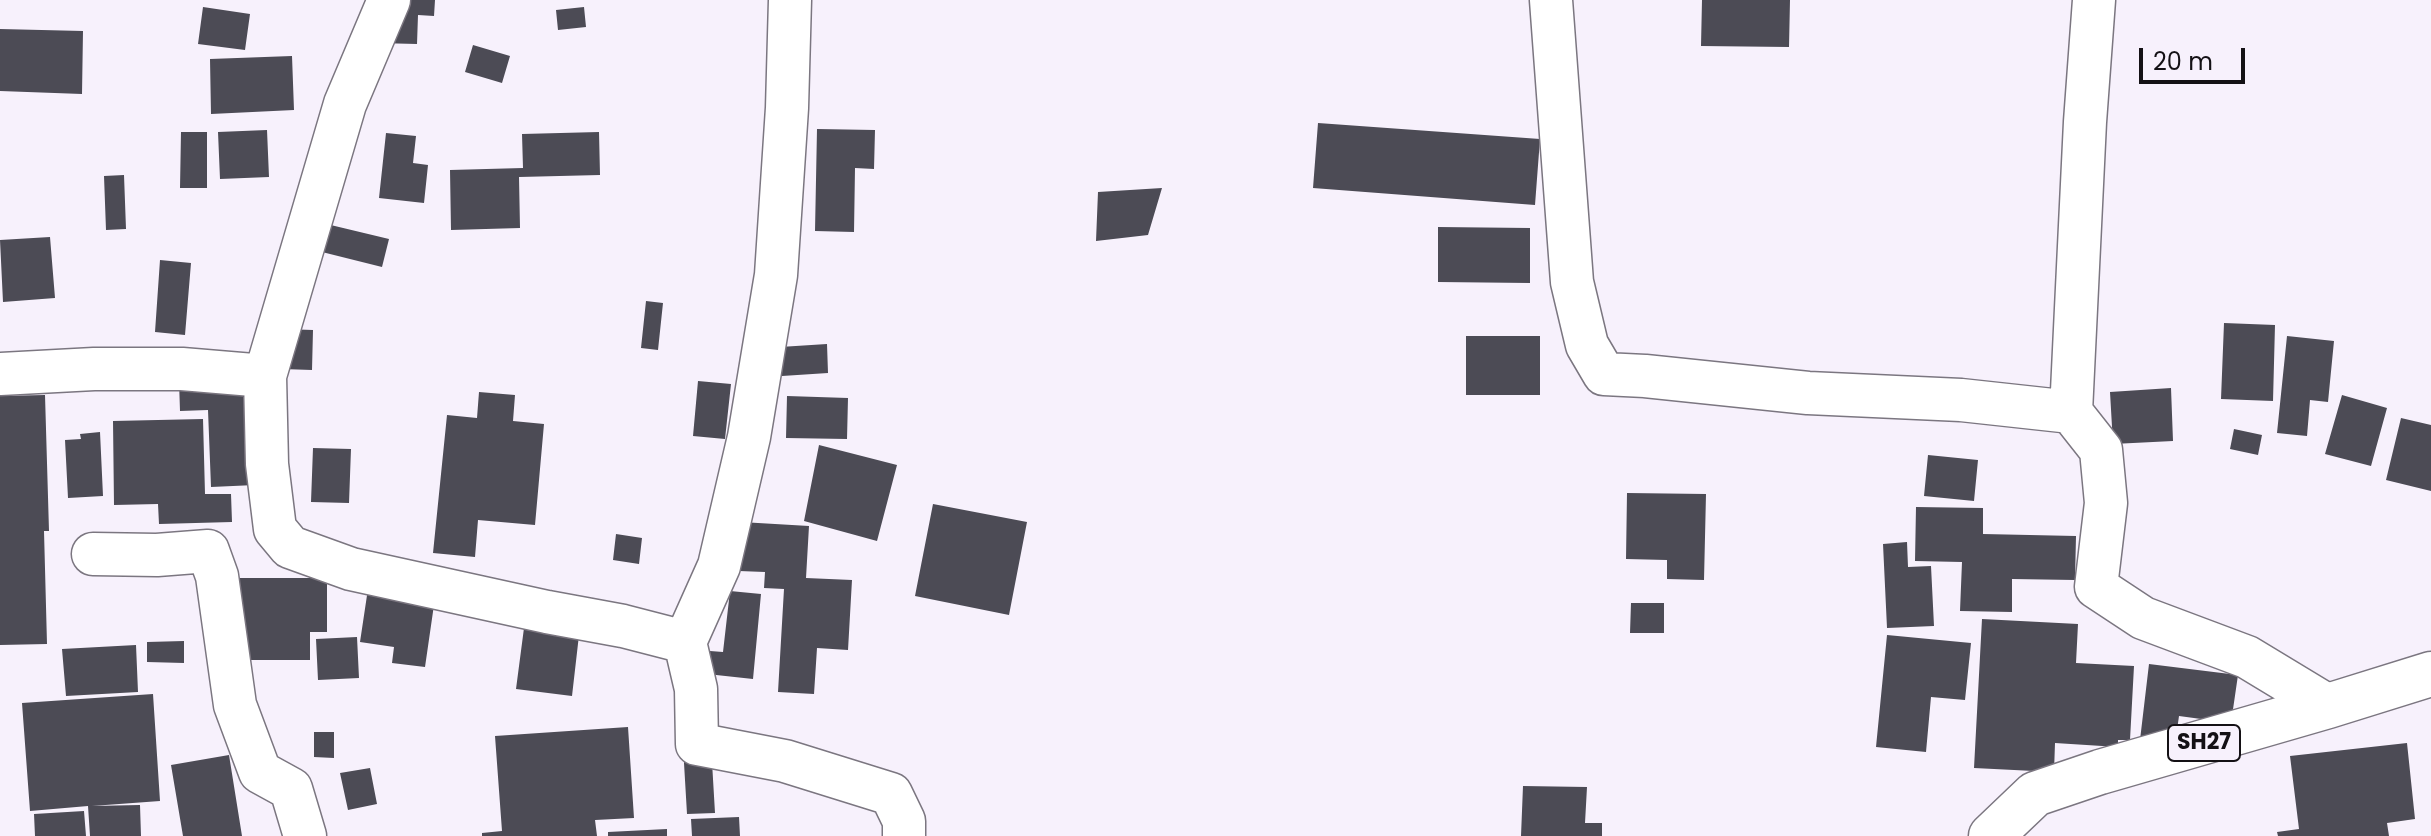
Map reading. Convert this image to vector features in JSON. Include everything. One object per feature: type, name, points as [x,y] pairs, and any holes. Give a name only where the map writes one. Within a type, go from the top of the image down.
[{"type":"main road","name":"SH27","points":[[1991,836],[2035,794],[2431,674]]},
{"type":"street","points":[[389,0],[345,104],[265,376],[267,464],[275,529],[290,547],[351,569],[685,642]]},
{"type":"street","points":[[790,0],[787,108],[776,275],[769,320],[749,437],[719,566],[685,642],[696,689],[697,744],[785,761],[891,794],[904,821],[904,836]]},
{"type":"street","points":[[1551,0],[1572,282],[1587,345],[1604,374],[1808,393],[1961,400],[2071,412]]},
{"type":"street","points":[[2094,0],[2071,412],[2101,450],[2106,503],[2096,587],[2143,618],[2247,657],[2328,706]]},
{"type":"street","points":[[0,374],[167,369],[265,376]]},
{"type":"street","points":[[93,554],[157,555],[208,551],[217,576],[235,705],[260,772],[291,789],[305,836]]},
{"type":"building","points":[[379,0],[435,0],[434,16],[418,15],[417,44],[377,43]]},
{"type":"building","points":[[1702,0],[1790,0],[1789,47],[1701,46]]},
{"type":"building","points":[[203,7],[250,14],[245,50],[198,44]]},
{"type":"building","points":[[584,7],[586,27],[558,30],[556,10]]},
{"type":"building","points":[[0,29],[83,31],[82,94],[0,91]]},
{"type":"building","points":[[473,45],[510,56],[502,83],[465,72]]},
{"type":"building","points":[[292,56],[294,110],[211,114],[210,59]]},
{"type":"building","points":[[1318,123],[1540,139],[1535,205],[1313,188]]},
{"type":"building","points":[[817,129],[875,130],[874,169],[855,168],[854,232],[815,231]]},
{"type":"building","points":[[267,130],[269,177],[220,179],[218,132]]},
{"type":"building","points":[[181,132],[207,132],[207,188],[180,188]]},
{"type":"building","points":[[599,132],[600,175],[519,177],[520,228],[451,230],[450,170],[523,168],[522,134]]},
{"type":"building","points":[[386,133],[416,136],[413,163],[428,165],[424,203],[379,198]]},
{"type":"building","points":[[124,175],[126,229],[106,230],[104,176]]},
{"type":"building","points":[[1162,188],[1148,235],[1096,241],[1098,192]]},
{"type":"building","points":[[314,221],[389,239],[382,267],[306,248]]},
{"type":"building","points":[[1438,227],[1530,228],[1530,283],[1438,282]]},
{"type":"building","points":[[50,237],[55,298],[3,302],[0,240]]},
{"type":"building","points":[[160,260],[191,263],[185,335],[155,332]]},
{"type":"building","points":[[646,301],[663,303],[658,350],[641,348]]},
{"type":"building","points":[[2224,323],[2275,325],[2273,401],[2221,399]]},
{"type":"building","points":[[283,329],[313,330],[312,370],[282,369]]},
{"type":"building","points":[[1466,336],[1540,336],[1540,395],[1466,395]]},
{"type":"building","points":[[2287,336],[2334,341],[2328,402],[2310,400],[2307,436],[2277,433]]},
{"type":"building","points":[[827,344],[828,373],[782,376],[780,347]]},
{"type":"building","points":[[251,378],[255,485],[211,487],[208,410],[180,411],[179,381]]},
{"type":"building","points":[[698,381],[731,384],[725,439],[693,436]]},
{"type":"building","points":[[2171,388],[2173,441],[2113,444],[2110,392]]},
{"type":"building","points":[[479,392],[515,395],[513,421],[544,424],[535,525],[478,520],[475,557],[433,553],[447,415],[477,418]]},
{"type":"building","points":[[45,395],[49,531],[44,531],[47,644],[0,645],[0,396]]},
{"type":"building","points":[[2342,395],[2387,408],[2371,466],[2325,454]]},
{"type":"building","points":[[787,396],[848,398],[847,439],[786,438]]},
{"type":"building","points":[[2401,418],[2431,425],[2431,491],[2386,480]]},
{"type":"building","points":[[203,419],[205,494],[231,494],[232,522],[159,524],[158,504],[114,505],[113,421]]},
{"type":"building","points":[[2234,429],[2262,435],[2258,455],[2230,449]]},
{"type":"building","points":[[100,432],[103,496],[68,498],[65,440],[81,439],[80,434]]},
{"type":"building","points":[[819,445],[897,465],[877,541],[804,521]]},
{"type":"building","points":[[313,448],[351,449],[349,503],[311,502]]},
{"type":"building","points":[[1928,455],[1978,460],[1974,501],[1924,496]]},
{"type":"building","points":[[1627,493],[1706,494],[1704,580],[1667,579],[1667,560],[1626,559]]},
{"type":"building","points":[[933,504],[1027,522],[1009,615],[915,596]]},
{"type":"building","points":[[1916,507],[1983,508],[1983,534],[2076,536],[2075,580],[2012,579],[2012,612],[1960,611],[1962,562],[1915,561]]},
{"type":"building","points":[[741,522],[809,526],[806,578],[852,580],[848,650],[817,648],[814,694],[778,692],[784,589],[764,588],[765,572],[739,571]]},
{"type":"building","points":[[616,534],[642,538],[639,564],[613,560]]},
{"type":"building","points":[[1907,542],[1908,567],[1931,566],[1934,626],[1887,628],[1883,544]]},
{"type":"building","points":[[233,578],[327,578],[327,632],[310,632],[310,660],[232,660]]},
{"type":"building","points":[[369,582],[436,591],[425,667],[392,663],[394,647],[360,642]]},
{"type":"building","points":[[730,591],[761,594],[753,679],[707,674],[710,651],[723,652]]},
{"type":"building","points":[[1631,603],[1664,603],[1664,633],[1630,633]]},
{"type":"building","points":[[1982,619],[2078,624],[2076,663],[2134,666],[2130,740],[2118,740],[2118,747],[2055,743],[2054,772],[1974,768]]},
{"type":"building","points":[[524,628],[579,635],[572,696],[516,689]]},
{"type":"building","points":[[1887,635],[1971,643],[1965,700],[1931,697],[1926,752],[1876,747]]},
{"type":"building","points":[[357,637],[359,678],[318,680],[316,639]]},
{"type":"building","points":[[184,641],[184,663],[147,662],[147,642]]},
{"type":"building","points":[[136,645],[138,692],[66,696],[62,649]]},
{"type":"building","points":[[2149,664],[2238,675],[2231,723],[2179,716],[2175,744],[2140,740]]},
{"type":"building","points":[[153,694],[160,801],[92,806],[140,805],[141,836],[90,836],[88,806],[30,811],[22,703]]},
{"type":"building","points":[[628,727],[634,818],[595,820],[597,836],[482,836],[482,833],[502,831],[495,736]]},
{"type":"building","points":[[314,732],[334,732],[334,758],[314,757]]},
{"type":"building","points":[[2407,743],[2415,819],[2387,823],[2389,836],[2278,836],[2277,832],[2299,829],[2290,756]]},
{"type":"building","points":[[711,745],[715,813],[687,814],[683,746]]},
{"type":"building","points":[[229,755],[242,836],[183,836],[171,765]]},
{"type":"building","points":[[370,768],[377,804],[348,810],[340,773]]},
{"type":"building","points":[[1523,786],[1587,787],[1585,823],[1602,823],[1602,836],[1521,836]]},
{"type":"building","points":[[84,811],[86,836],[35,836],[34,814]]},
{"type":"building","points":[[739,817],[740,836],[692,836],[691,819]]},
{"type":"building","points":[[667,829],[667,836],[608,836],[608,832]]}]
